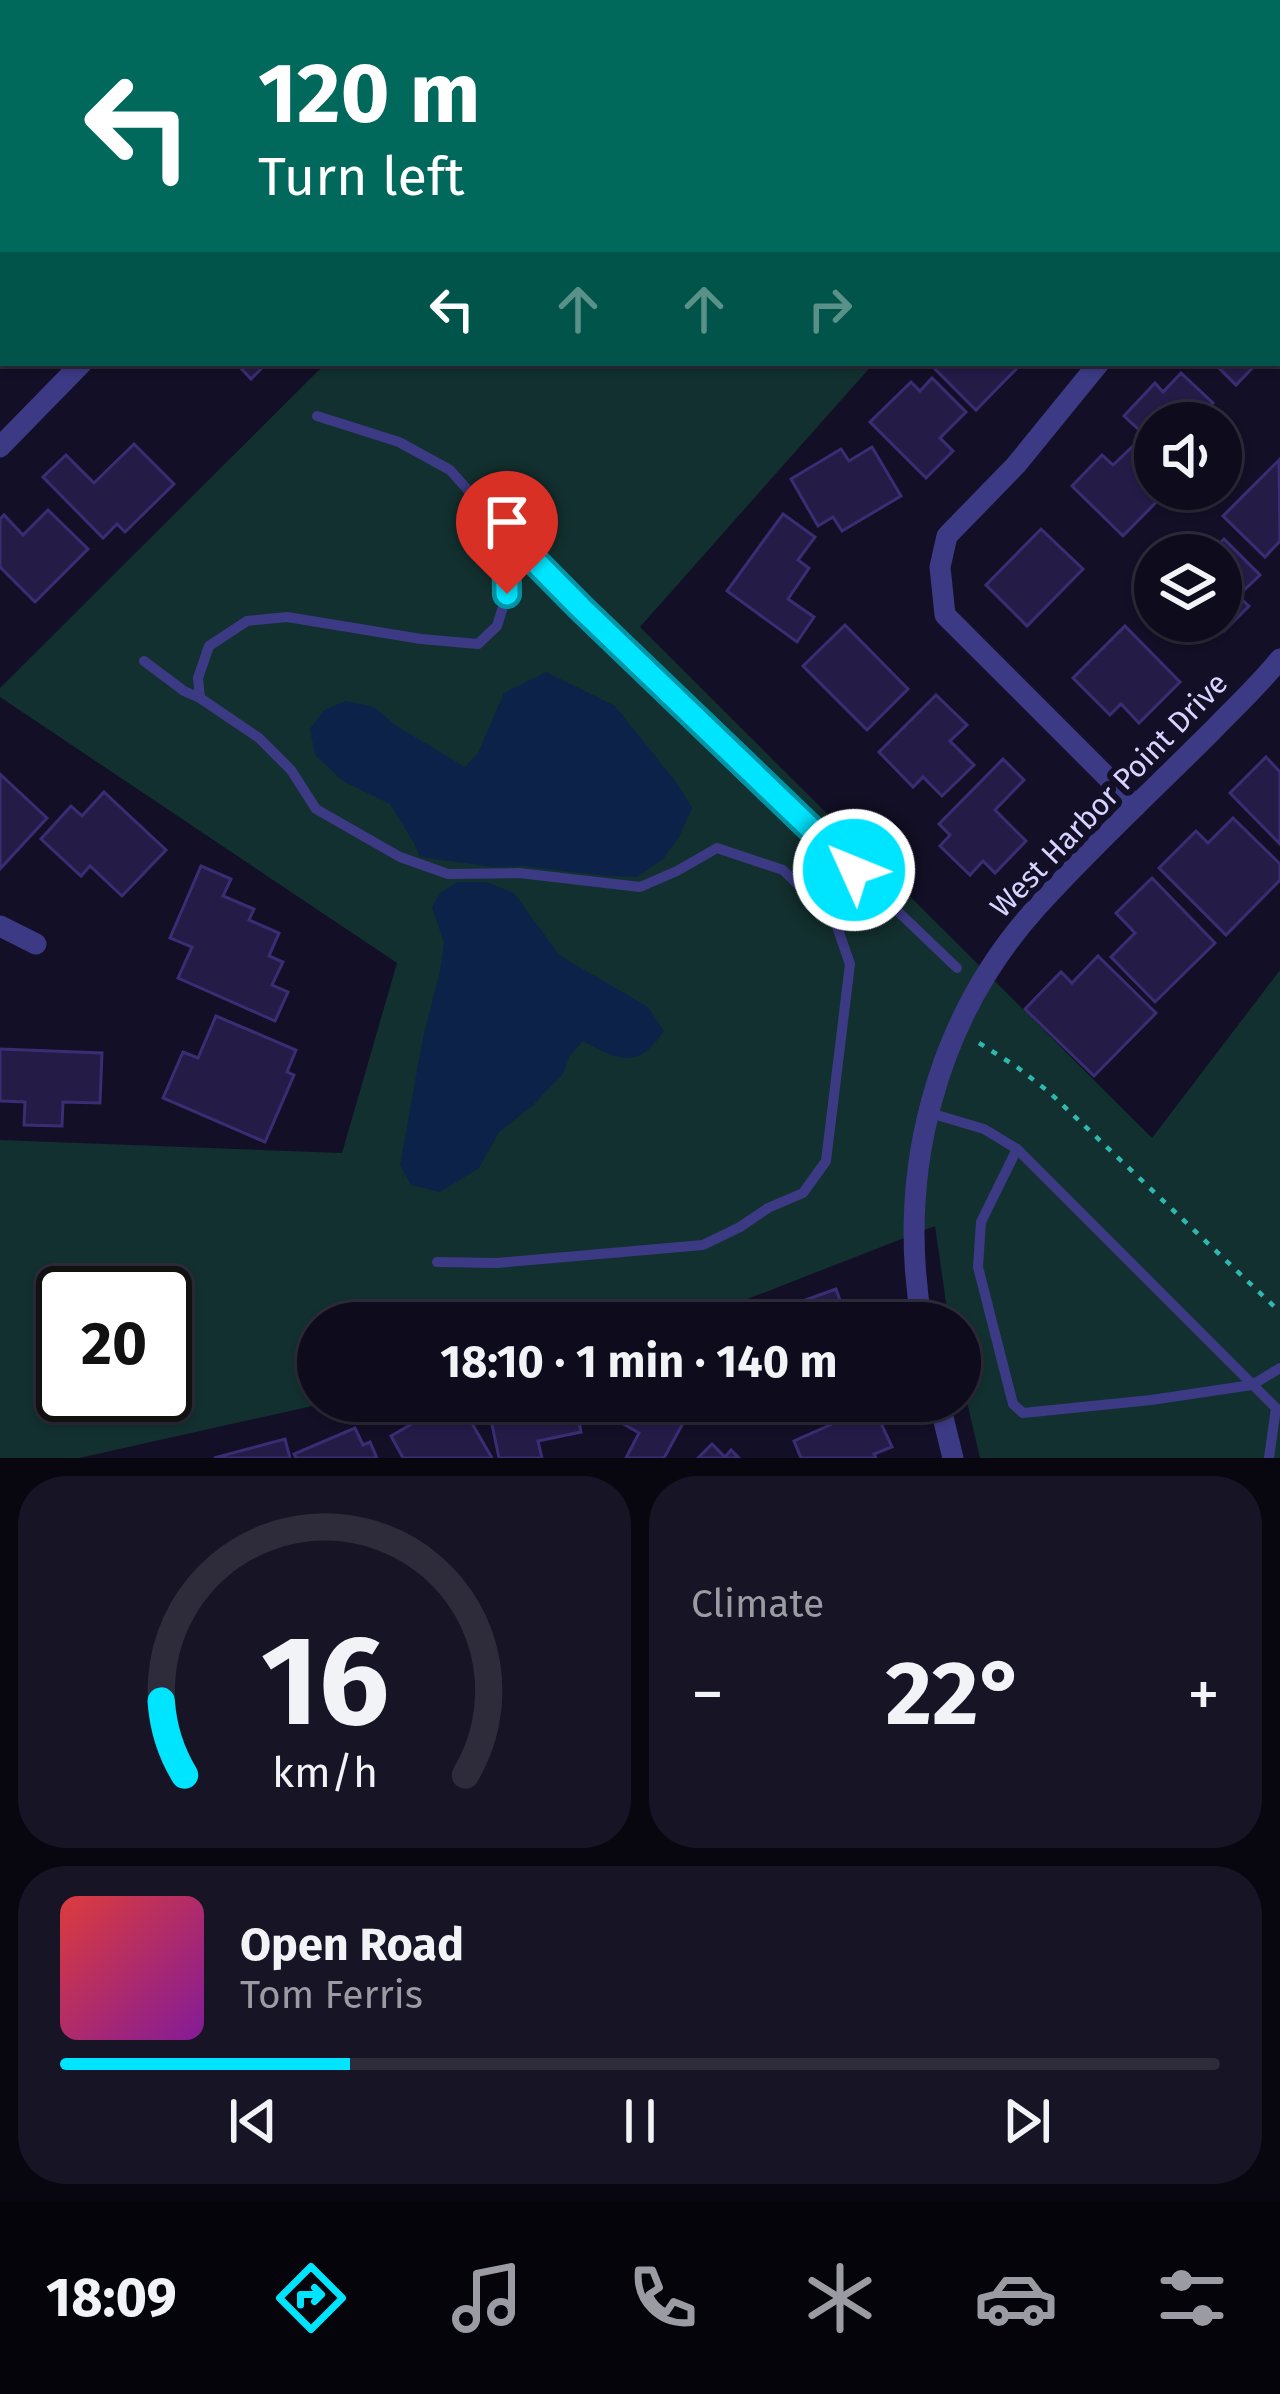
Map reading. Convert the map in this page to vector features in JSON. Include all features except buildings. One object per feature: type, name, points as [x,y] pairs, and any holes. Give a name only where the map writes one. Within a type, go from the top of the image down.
[{"type":"street","points":[[0,447],[79,366]]},
{"type":"street","points":[[1097,366],[1016,465],[947,536],[940,567],[944,615],[1136,806]]},
{"type":"street","name":"West Harbor Point Drive","points":[[919,1302],[913,1255],[914,1204],[927,1112],[951,1041],[990,967],[1037,907],[1280,659]]},
{"type":"street","points":[[0,926],[36,944]]},
{"type":"street","points":[[944,1422],[953,1458]]},
{"type":"lane","points":[[317,416],[399,442],[450,470],[581,608],[957,968]]},
{"type":"lane","points":[[200,698],[198,678],[209,646],[248,621],[287,617],[478,644],[497,626],[507,594],[506,532]]},
{"type":"lane","points":[[144,661],[260,738],[291,770],[316,809],[400,857],[448,874],[519,873],[640,887],[717,848],[784,870],[835,921],[850,964],[826,1161],[803,1193],[703,1245],[496,1263],[437,1262]]},
{"type":"lane","points":[[927,1112],[985,1129],[1017,1149],[1276,1408],[1270,1458]]},
{"type":"lane","points":[[1017,1149],[981,1222],[978,1267],[1013,1404],[1023,1413],[1252,1385],[1280,1368]]},
{"type":"path","points":[[974,1040],[1049,1092],[1280,1312]]},
{"type":"green space","points":[[325,366],[871,366],[640,627],[1152,1138],[1280,970],[1280,1458],[980,1458],[972,1422],[981,1422],[981,1302],[946,1302],[935,1226],[740,1302],[297,1302],[297,1409],[79,1458],[0,1458],[0,1140],[342,1153],[397,963],[0,697],[0,688]]},
{"type":"water","points":[[546,672],[615,706],[692,808],[663,859],[637,877],[420,857],[390,804],[343,781],[315,755],[310,729],[324,710],[346,701],[374,707],[465,767],[478,753],[504,693]]},
{"type":"water","points":[[458,882],[486,882],[514,893],[559,955],[648,1007],[664,1031],[637,1057],[618,1057],[583,1041],[569,1057],[563,1074],[499,1132],[479,1168],[440,1192],[411,1185],[400,1165],[444,942],[432,907],[441,892]]},
{"type":"route","points":[[507,594],[506,532],[854,870]]}]
